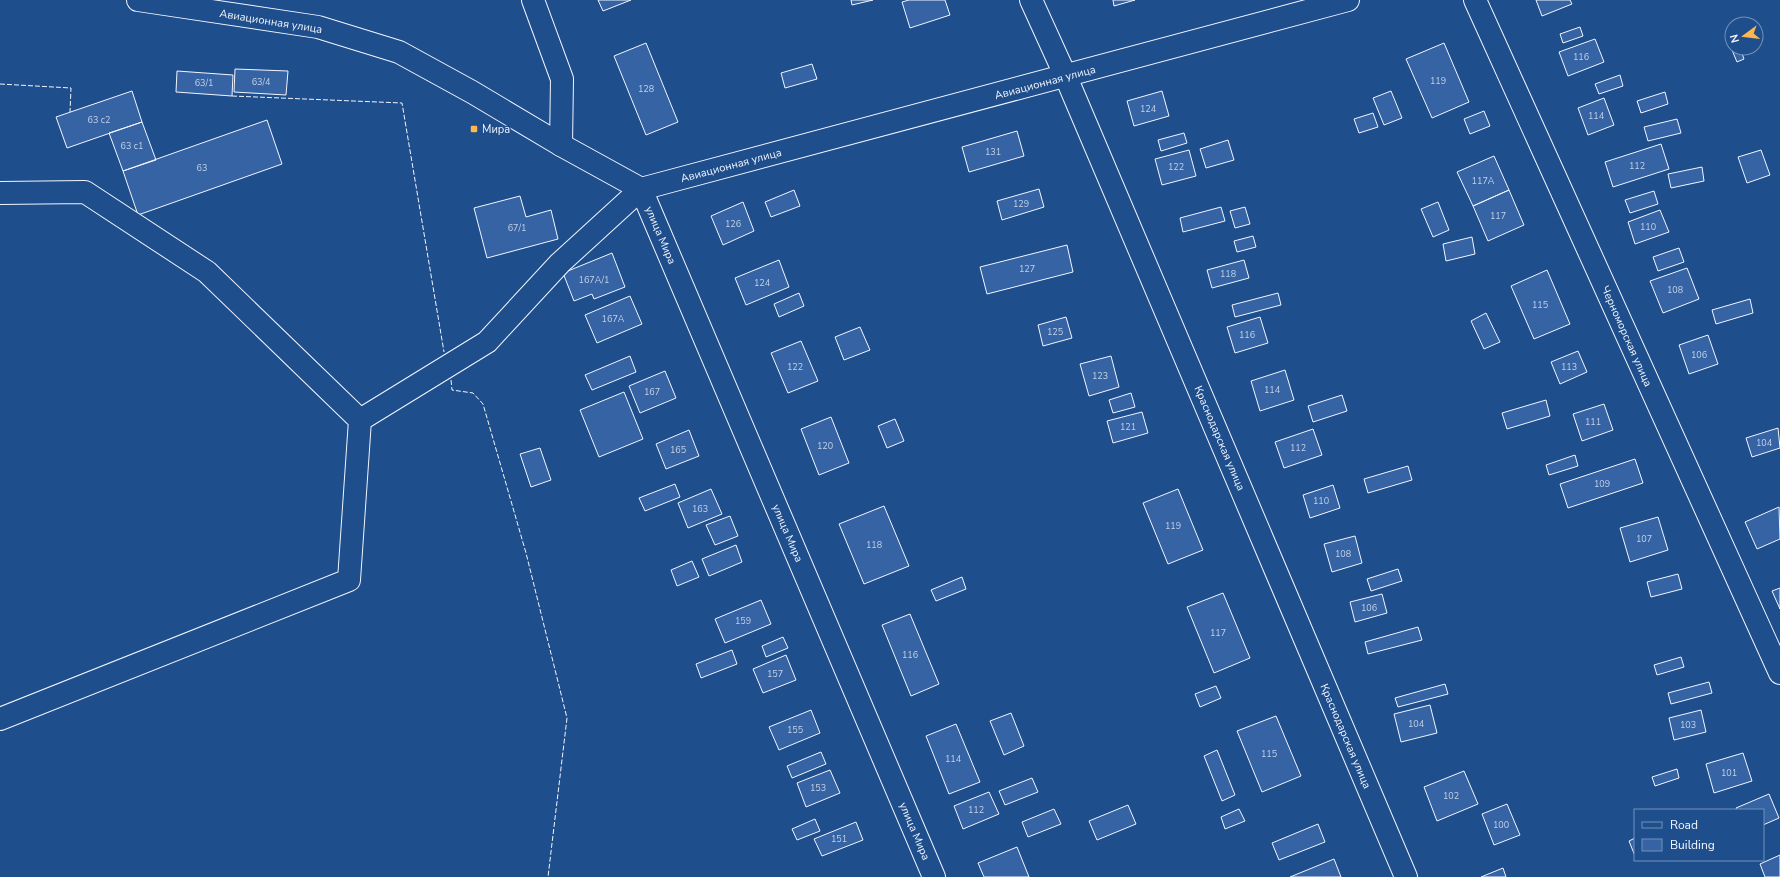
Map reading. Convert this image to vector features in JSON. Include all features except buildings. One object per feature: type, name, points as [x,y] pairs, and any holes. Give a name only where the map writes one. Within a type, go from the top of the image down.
[{"type":"main road","name":"Авиационная улица","points":[[138,0],[318,27],[399,52],[479,95],[561,145],[641,189],[1348,0]]},
{"type":"main road","points":[[532,0],[562,79],[561,145]]},
{"type":"main road","name":"Краснодарская улица","points":[[1031,0],[1066,76],[1406,877]]},
{"type":"main road","name":"Черноморская улица","points":[[1475,0],[1780,673]]},
{"type":"main road","points":[[360,420],[487,342],[560,263],[641,189]]},
{"type":"main road","name":"улица Мира","points":[[641,189],[934,877]]},
{"type":"main road","points":[[0,193],[85,192],[207,272],[360,420],[349,580],[0,720]]},
{"type":"fence","points":[[0,84],[71,88],[70,112]]},
{"type":"fence","points":[[232,96],[402,103],[444,352]]},
{"type":"fence","points":[[451,380],[452,390],[473,393],[483,404],[526,553],[567,718],[548,877]]},
{"type":"place","name":"Мира","points":[[474,129]]}]
